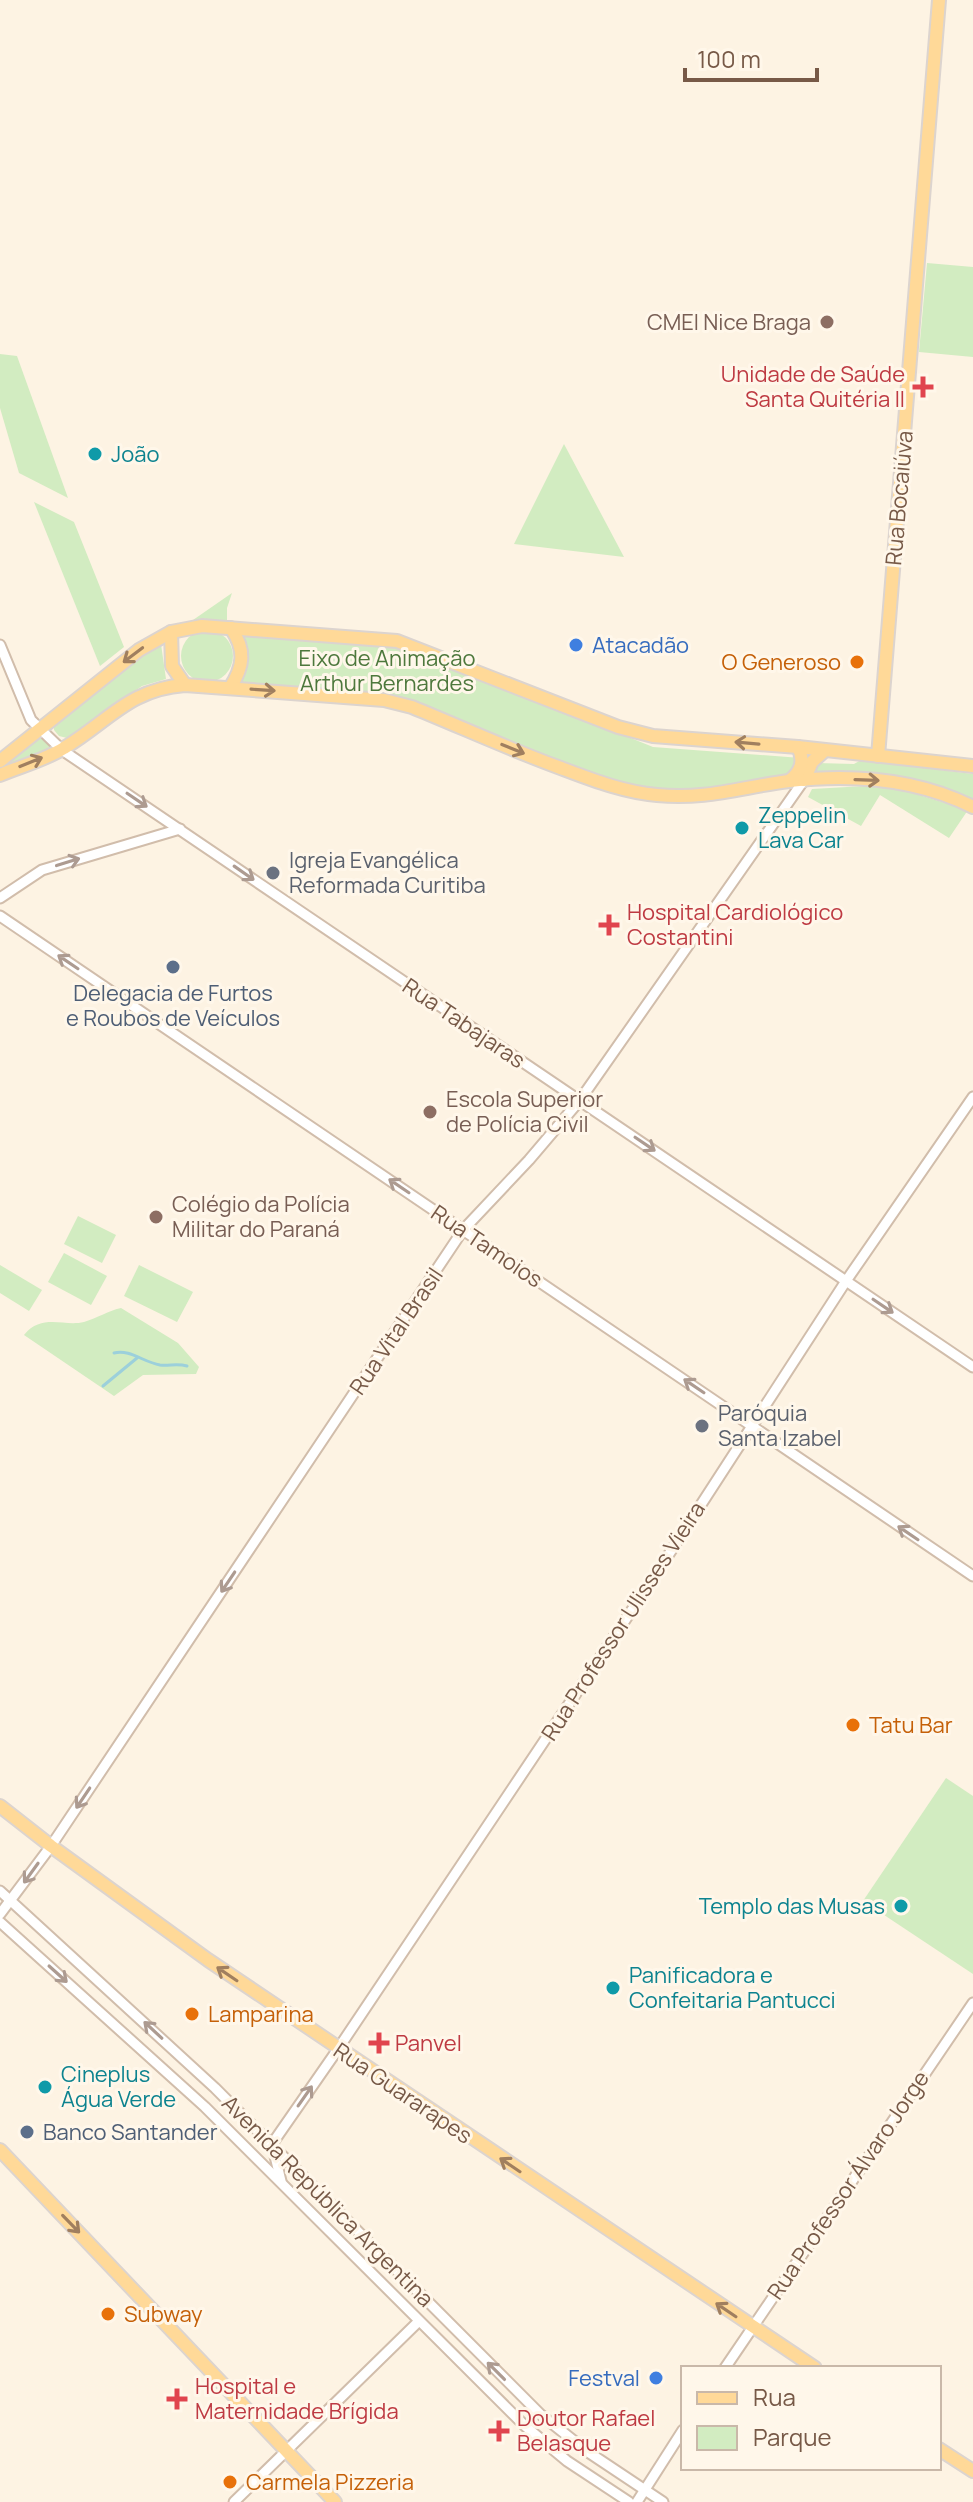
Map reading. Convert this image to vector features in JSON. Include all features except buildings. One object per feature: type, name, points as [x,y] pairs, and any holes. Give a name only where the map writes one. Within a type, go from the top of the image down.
[{"type":"main road","name":"Rua Bocaiúva","points":[[878,756],[939,0]]},
{"type":"main road","points":[[0,761],[139,650],[171,632],[202,626],[397,641],[635,732],[973,766]]},
{"type":"main road","points":[[230,688],[240,670],[243,655],[241,643],[231,628]]},
{"type":"main road","points":[[171,632],[172,666],[185,685]]},
{"type":"main road","points":[[0,775],[62,750],[136,696],[165,687],[185,685],[365,697],[394,702],[607,785],[656,795],[713,796],[789,781],[880,780],[917,787],[973,807]]},
{"type":"main road","points":[[789,781],[802,762],[798,747]]},
{"type":"main road","points":[[804,780],[812,762],[824,751]]},
{"type":"main road","name":"Rua Guararapes","points":[[0,1806],[208,1960],[812,2366]]},
{"type":"main road","points":[[0,2150],[335,2502]]},
{"type":"main road","points":[[941,2450],[973,2471]]},
{"type":"street","points":[[0,645],[31,720],[39,730]]},
{"type":"street","name":"Rua Tabajaras","points":[[39,730],[62,750],[384,970],[973,1367]]},
{"type":"street","name":"Rua Vital Brasil","points":[[0,1914],[51,1846],[463,1230],[580,1100],[804,780]]},
{"type":"street","points":[[0,898],[42,870],[180,829]]},
{"type":"street","name":"Rua Tamoios","points":[[0,916],[973,1576]]},
{"type":"street","name":"Rua Professor Ulisses Vieira","points":[[272,2144],[658,1571],[846,1281],[973,1097]]},
{"type":"street","name":"Avenida República Argentina","points":[[0,1891],[156,2032],[272,2144],[540,2414],[640,2496],[663,2502]]},
{"type":"street","name":"Avenida República Argentina","points":[[0,1922],[156,2061],[281,2181],[418,2322],[541,2441],[629,2502]]},
{"type":"street","name":"Rua Professor Álvaro Jorge","points":[[726,2366],[973,2003]]},
{"type":"street","points":[[272,2144],[281,2181]]},
{"type":"street","points":[[234,2502],[418,2322]]},
{"type":"street","points":[[640,2496],[681,2433]]},
{"type":"green space","points":[[927,263],[973,267],[973,357],[919,352]]},
{"type":"green space","points":[[0,354],[17,356],[68,498],[19,473],[0,408]]},
{"type":"green space","points":[[564,444],[624,557],[514,544]]},
{"type":"green space","points":[[34,502],[74,522],[124,647],[100,666]]},
{"type":"green space","points":[[232,593],[227,622],[193,620]]},
{"type":"green space","points":[[207,630],[226,637],[233,656],[226,675],[207,682],[188,675],[181,656],[188,637]]},
{"type":"green space","name":"Eixo de Animação Arthur Bernardes","points":[[241,634],[392,645],[418,652],[653,747],[801,758],[793,776],[678,792],[627,784],[527,751],[398,698],[239,682],[246,658]]},
{"type":"green space","points":[[161,644],[166,679],[142,686],[67,738],[59,736],[54,724]]},
{"type":"green space","points":[[37,735],[52,748],[0,770],[0,765]]},
{"type":"green space","points":[[861,760],[973,774],[973,803],[813,775],[817,763],[854,764]]},
{"type":"green space","points":[[865,786],[903,790],[968,810],[949,838],[880,795],[861,826],[808,797],[812,789]]},
{"type":"green space","points":[[78,1216],[116,1235],[102,1263],[64,1244]]},
{"type":"green space","points":[[64,1253],[107,1276],[91,1305],[48,1282]]},
{"type":"green space","points":[[0,1265],[42,1290],[29,1311],[0,1293]]},
{"type":"green space","points":[[139,1265],[193,1292],[177,1322],[124,1296]]},
{"type":"green space","points":[[121,1308],[178,1343],[199,1367],[196,1374],[143,1375],[114,1396],[24,1335],[38,1324],[84,1322]]},
{"type":"green space","points":[[946,1778],[973,1796],[973,1974],[863,1901]]},
{"type":"waterway","points":[[114,1353],[126,1353],[160,1365],[187,1366]]},
{"type":"waterway","points":[[103,1386],[137,1358]]},
{"type":"place","name":"CMEI Nice Braga","points":[[827,322]]},
{"type":"place","name":"Unidade de Saúde Santa Quitéria II","points":[[923,387]]},
{"type":"place","name":"João","points":[[95,454]]},
{"type":"place","name":"Atacadão","points":[[576,645]]},
{"type":"place","name":"O Generoso","points":[[857,662]]},
{"type":"place","name":"Zeppelin Lava Car","points":[[742,828]]},
{"type":"place","name":"Igreja Evangélica Reformada Curitiba","points":[[273,873]]},
{"type":"place","name":"Hospital Cardiológico Costantini","points":[[609,925]]},
{"type":"place","name":"Delegacia de Furtos e Roubos de Veículos","points":[[173,967]]},
{"type":"place","name":"Escola Superior de Polícia Civil","points":[[430,1112]]},
{"type":"place","name":"Colégio da Polícia Militar do Paraná","points":[[156,1217]]},
{"type":"place","name":"Paróquia Santa Izabel","points":[[702,1426]]},
{"type":"place","name":"Tatu Bar","points":[[853,1725]]},
{"type":"place","name":"Templo das Musas","points":[[901,1906]]},
{"type":"place","name":"Panificadora e Confeitaria Pantucci","points":[[613,1988]]},
{"type":"place","name":"Lamparina","points":[[192,2014]]},
{"type":"place","name":"Panvel","points":[[379,2043]]},
{"type":"place","name":"Cineplus Água Verde","points":[[45,2087]]},
{"type":"place","name":"Banco Santander","points":[[27,2132]]},
{"type":"place","name":"Subway","points":[[108,2314]]},
{"type":"place","name":"Festval","points":[[656,2378]]},
{"type":"place","name":"Hospital e Maternidade Brígida","points":[[177,2399]]},
{"type":"place","name":"Doutor Rafael Belasque","points":[[499,2431]]},
{"type":"place","name":"Carmela Pizzeria","points":[[230,2482]]}]
